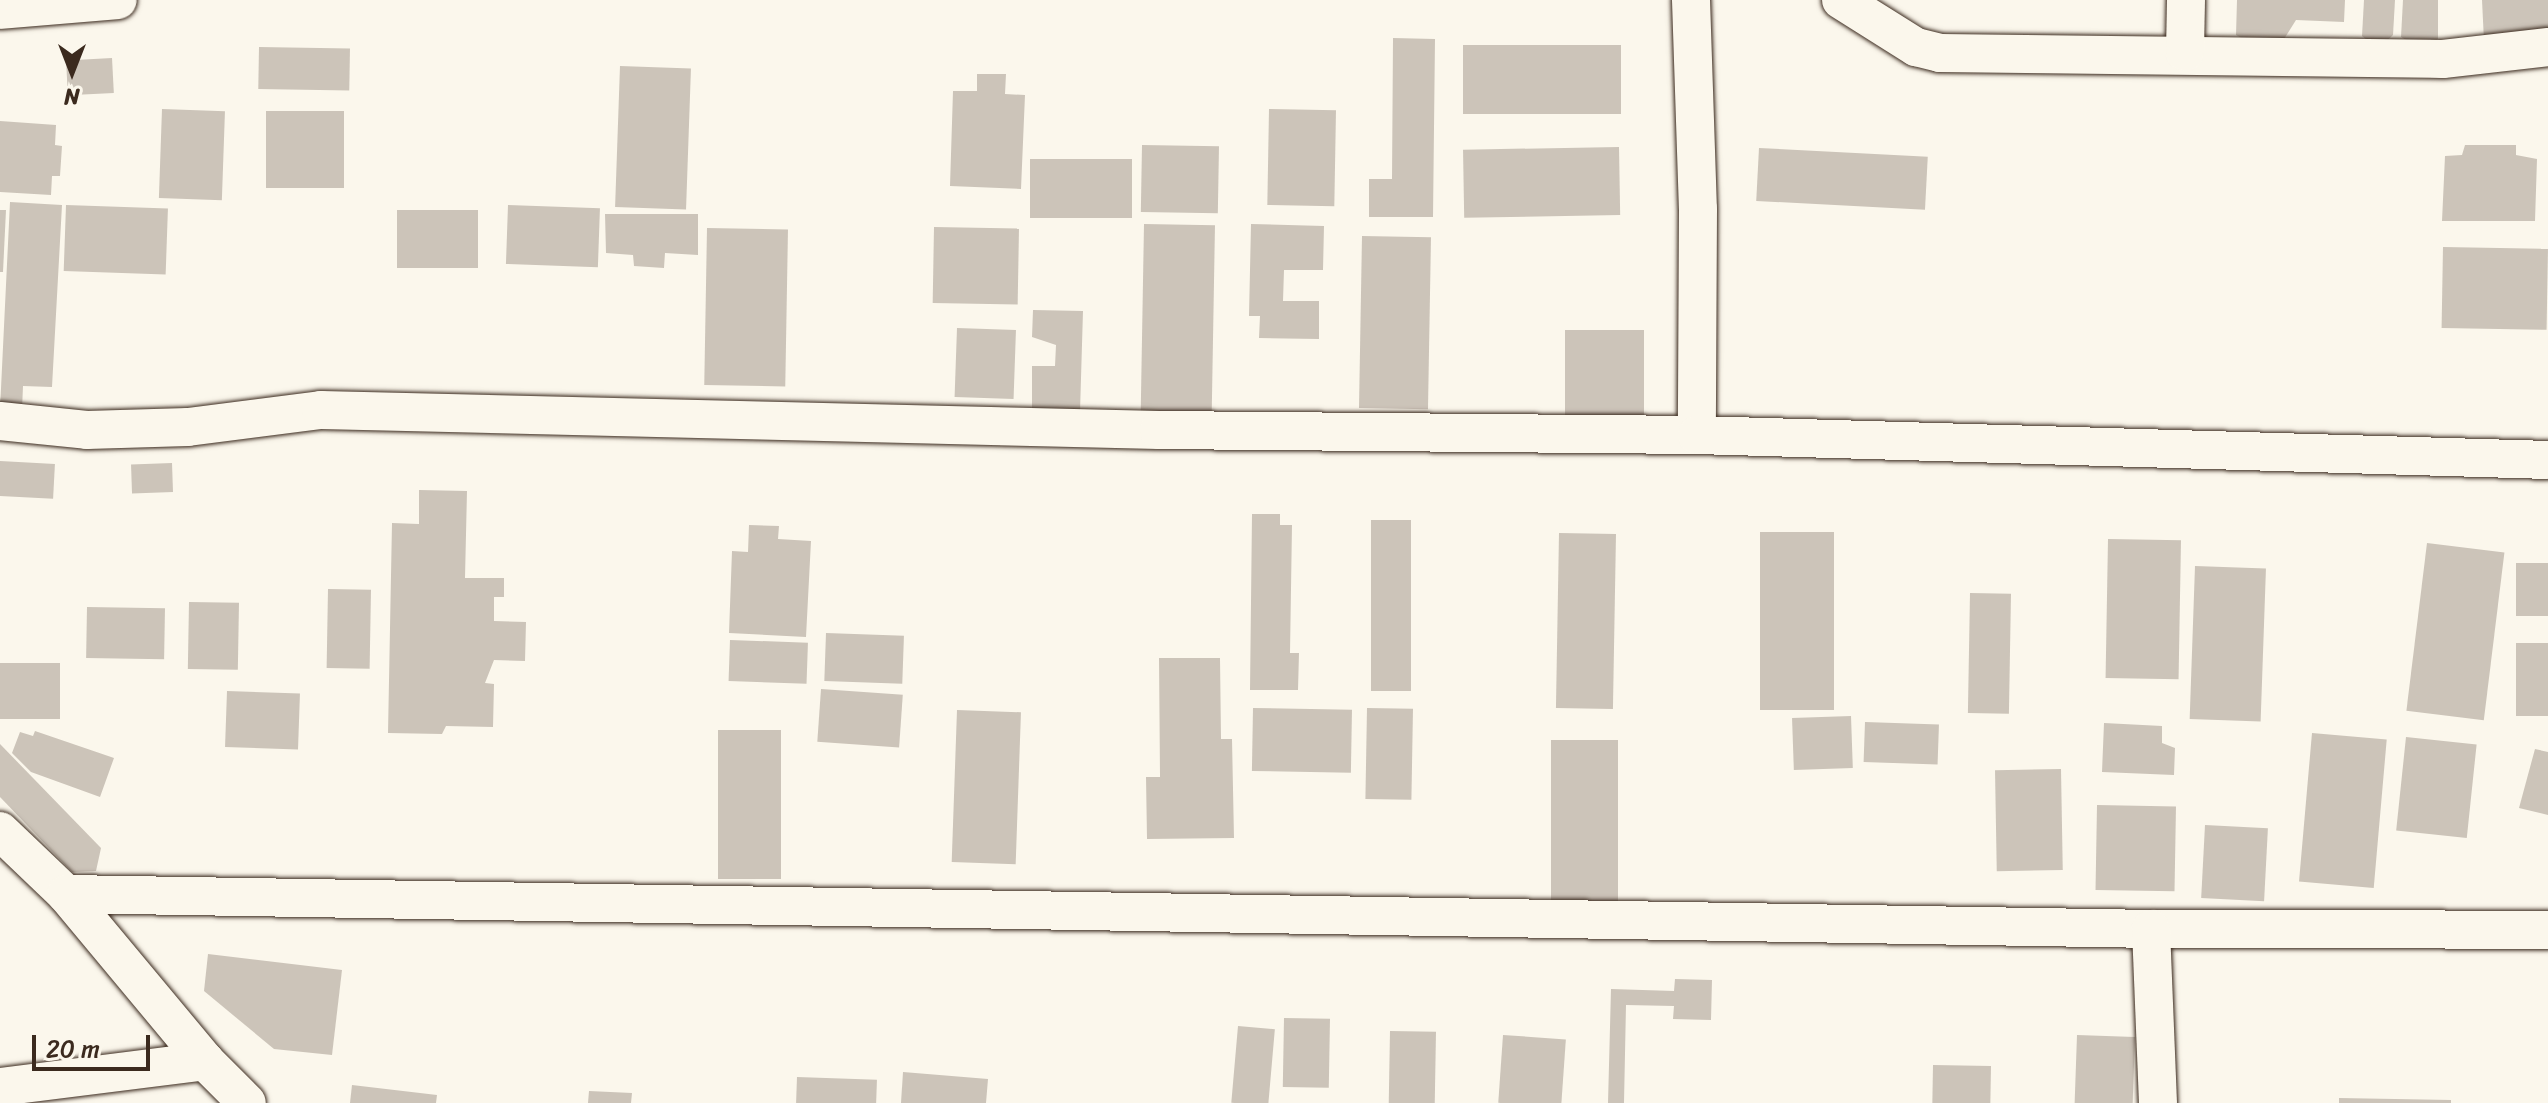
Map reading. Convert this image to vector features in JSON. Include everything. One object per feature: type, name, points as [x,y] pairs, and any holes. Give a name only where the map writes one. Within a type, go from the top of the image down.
[{"type":"street","points":[[0,10],[118,0]]},
{"type":"street","points":[[1691,0],[1698,209],[1697,435]]},
{"type":"street","points":[[1841,0],[1916,47],[1940,53],[2185,52],[2443,59],[2548,47]]},
{"type":"street","points":[[2185,52],[2186,0]]},
{"type":"street","points":[[0,421],[87,430],[188,427],[321,410],[1159,430],[1697,435],[2548,460]]},
{"type":"street","points":[[0,831],[66,894],[205,1061],[247,1103]]},
{"type":"street","points":[[66,894],[2151,929],[2548,930]]},
{"type":"street","points":[[2151,929],[2158,1103]]},
{"type":"street","points":[[0,1087],[205,1061]]},
{"type":"building","points":[[2237,0],[2345,0],[2344,22],[2296,20],[2281,44],[2251,43],[2236,35]]},
{"type":"building","points":[[2364,0],[2395,0],[2393,35],[2378,49],[2362,36]]},
{"type":"building","points":[[2403,0],[2438,0],[2438,39],[2422,49],[2401,37]]},
{"type":"building","points":[[2482,0],[2548,0],[2548,36],[2484,41]]},
{"type":"building","points":[[1393,38],[1435,39],[1433,217],[1369,217],[1369,179],[1392,179]]},
{"type":"building","points":[[1463,45],[1621,45],[1621,114],[1463,114]]},
{"type":"building","points":[[259,47],[350,49],[349,91],[258,89]]},
{"type":"building","points":[[112,58],[114,93],[68,95],[66,60]]},
{"type":"building","points":[[620,66],[691,68],[686,209],[615,207]]},
{"type":"building","points":[[977,74],[1006,74],[1005,94],[1025,95],[1021,189],[950,186],[953,91],[977,91]]},
{"type":"building","points":[[162,109],[225,111],[222,200],[159,198]]},
{"type":"building","points":[[1269,109],[1336,110],[1334,206],[1267,205]]},
{"type":"building","points":[[266,111],[344,111],[344,188],[266,188]]},
{"type":"building","points":[[0,121],[56,125],[55,145],[62,146],[60,176],[52,176],[51,195],[0,192]]},
{"type":"building","points":[[1142,145],[1219,146],[1218,213],[1141,212]]},
{"type":"building","points":[[2465,145],[2516,145],[2516,155],[2537,159],[2535,221],[2442,221],[2445,156],[2462,155]]},
{"type":"building","points":[[1619,147],[1620,215],[1464,218],[1463,150]]},
{"type":"building","points":[[1759,148],[1928,157],[1925,210],[1756,201]]},
{"type":"building","points":[[1030,159],[1132,159],[1132,218],[1030,218]]},
{"type":"building","points":[[10,202],[62,205],[52,387],[23,386],[22,410],[0,409]]},
{"type":"building","points":[[66,205],[168,209],[166,275],[64,271]]},
{"type":"building","points":[[508,205],[600,208],[598,267],[506,264]]},
{"type":"building","points":[[0,210],[6,210],[3,272],[0,272]]},
{"type":"building","points":[[397,210],[478,210],[478,268],[397,268]]},
{"type":"building","points":[[605,214],[698,214],[698,255],[665,253],[664,268],[634,266],[633,255],[606,253]]},
{"type":"building","points":[[1144,224],[1215,225],[1212,415],[1141,414]]},
{"type":"building","points":[[1251,224],[1324,226],[1323,270],[1284,270],[1283,301],[1319,301],[1319,339],[1259,338],[1260,316],[1249,316]]},
{"type":"building","points":[[934,227],[1019,228],[1018,304],[933,303]]},
{"type":"building","points":[[707,228],[788,229],[785,386],[704,385]]},
{"type":"building","points":[[1362,236],[1431,237],[1428,409],[1359,408]]},
{"type":"building","points":[[2443,247],[2548,249],[2547,330],[2442,328]]},
{"type":"building","points":[[1033,310],[1083,311],[1080,412],[1032,411],[1032,366],[1055,366],[1056,345],[1032,337]]},
{"type":"building","points":[[957,328],[1016,330],[1014,399],[955,397]]},
{"type":"building","points":[[1565,330],[1644,330],[1644,415],[1565,415]]},
{"type":"building","points":[[0,461],[55,464],[53,499],[0,496]]},
{"type":"building","points":[[172,463],[173,492],[132,493],[131,464]]},
{"type":"building","points":[[419,490],[467,491],[465,578],[504,578],[504,597],[494,597],[494,621],[526,622],[525,661],[494,660],[485,683],[494,684],[493,727],[446,726],[442,734],[388,733],[392,523],[419,524]]},
{"type":"building","points":[[1252,514],[1280,514],[1280,525],[1292,525],[1290,653],[1299,653],[1298,690],[1250,690]]},
{"type":"building","points":[[1371,520],[1411,520],[1411,691],[1371,691]]},
{"type":"building","points":[[749,525],[779,526],[778,539],[811,541],[806,637],[729,633],[732,551],[748,552]]},
{"type":"building","points":[[1760,532],[1834,532],[1834,710],[1760,710]]},
{"type":"building","points":[[1559,533],[1616,534],[1613,709],[1556,708]]},
{"type":"building","points":[[2108,539],[2181,540],[2179,679],[2106,678]]},
{"type":"building","points":[[2427,543],[2504,553],[2484,720],[2406,711]]},
{"type":"building","points":[[2516,563],[2548,563],[2548,616],[2516,616]]},
{"type":"building","points":[[2195,566],[2266,568],[2261,721],[2190,719]]},
{"type":"building","points":[[328,589],[371,590],[370,669],[327,668]]},
{"type":"building","points":[[1970,593],[2011,594],[2009,714],[1968,713]]},
{"type":"building","points":[[189,602],[239,603],[238,670],[188,669]]},
{"type":"building","points":[[87,607],[165,608],[164,659],[86,658]]},
{"type":"building","points":[[826,633],[904,636],[902,684],[824,681]]},
{"type":"building","points":[[730,640],[808,643],[807,684],[729,681]]},
{"type":"building","points":[[2516,643],[2548,643],[2548,716],[2516,716]]},
{"type":"building","points":[[1159,658],[1220,658],[1221,739],[1232,739],[1234,838],[1147,839],[1146,777],[1160,777]]},
{"type":"building","points":[[0,663],[60,663],[60,719],[0,719]]},
{"type":"building","points":[[821,689],[903,695],[899,748],[817,742]]},
{"type":"building","points":[[227,691],[300,694],[298,750],[225,747]]},
{"type":"building","points":[[1253,708],[1352,710],[1351,773],[1252,771]]},
{"type":"building","points":[[1367,708],[1413,709],[1411,800],[1365,799]]},
{"type":"building","points":[[957,710],[1021,712],[1016,864],[952,862]]},
{"type":"building","points":[[1851,716],[1853,768],[1794,770],[1792,718]]},
{"type":"building","points":[[1865,722],[1939,725],[1938,765],[1864,762]]},
{"type":"building","points":[[2104,723],[2162,726],[2162,743],[2175,748],[2174,775],[2102,772]]},
{"type":"building","points":[[718,730],[781,730],[781,879],[718,879]]},
{"type":"building","points":[[35,731],[114,758],[100,797],[31,772],[12,753],[20,732],[33,736]]},
{"type":"building","points":[[2312,733],[2387,740],[2374,888],[2299,881]]},
{"type":"building","points":[[2406,737],[2477,744],[2467,838],[2396,830]]},
{"type":"building","points":[[1551,740],[1618,740],[1618,904],[1551,904]]},
{"type":"building","points":[[0,744],[101,848],[96,871],[72,872],[0,797]]},
{"type":"building","points":[[2535,749],[2548,752],[2548,815],[2519,808]]},
{"type":"building","points":[[2061,769],[2063,870],[1997,871],[1995,770]]},
{"type":"building","points":[[2097,805],[2176,806],[2175,891],[2096,890]]},
{"type":"building","points":[[2205,825],[2268,828],[2264,901],[2201,898]]},
{"type":"building","points":[[208,954],[342,970],[332,1055],[274,1049],[204,991]]},
{"type":"building","points":[[1675,979],[1712,980],[1711,1020],[1673,1019],[1674,1006],[1626,1005],[1624,1103],[1608,1103],[1611,989],[1674,991]]},
{"type":"building","points":[[1284,1018],[1330,1019],[1329,1088],[1283,1087]]},
{"type":"building","points":[[1238,1026],[1275,1029],[1268,1103],[1231,1103]]},
{"type":"building","points":[[1390,1031],[1436,1032],[1435,1103],[1389,1103]]},
{"type":"building","points":[[1503,1035],[1566,1039],[1561,1103],[1498,1103]]},
{"type":"building","points":[[2077,1035],[2135,1037],[2133,1103],[2075,1103]]},
{"type":"building","points":[[1933,1065],[1991,1066],[1990,1103],[1932,1103]]},
{"type":"building","points":[[903,1072],[988,1079],[986,1103],[901,1103]]},
{"type":"building","points":[[797,1077],[877,1080],[876,1103],[796,1103]]},
{"type":"building","points":[[352,1085],[437,1095],[436,1103],[350,1103]]},
{"type":"building","points":[[589,1091],[632,1093],[631,1103],[588,1103]]},
{"type":"building","points":[[2339,1098],[2451,1100],[2451,1103],[2339,1103]]}]
